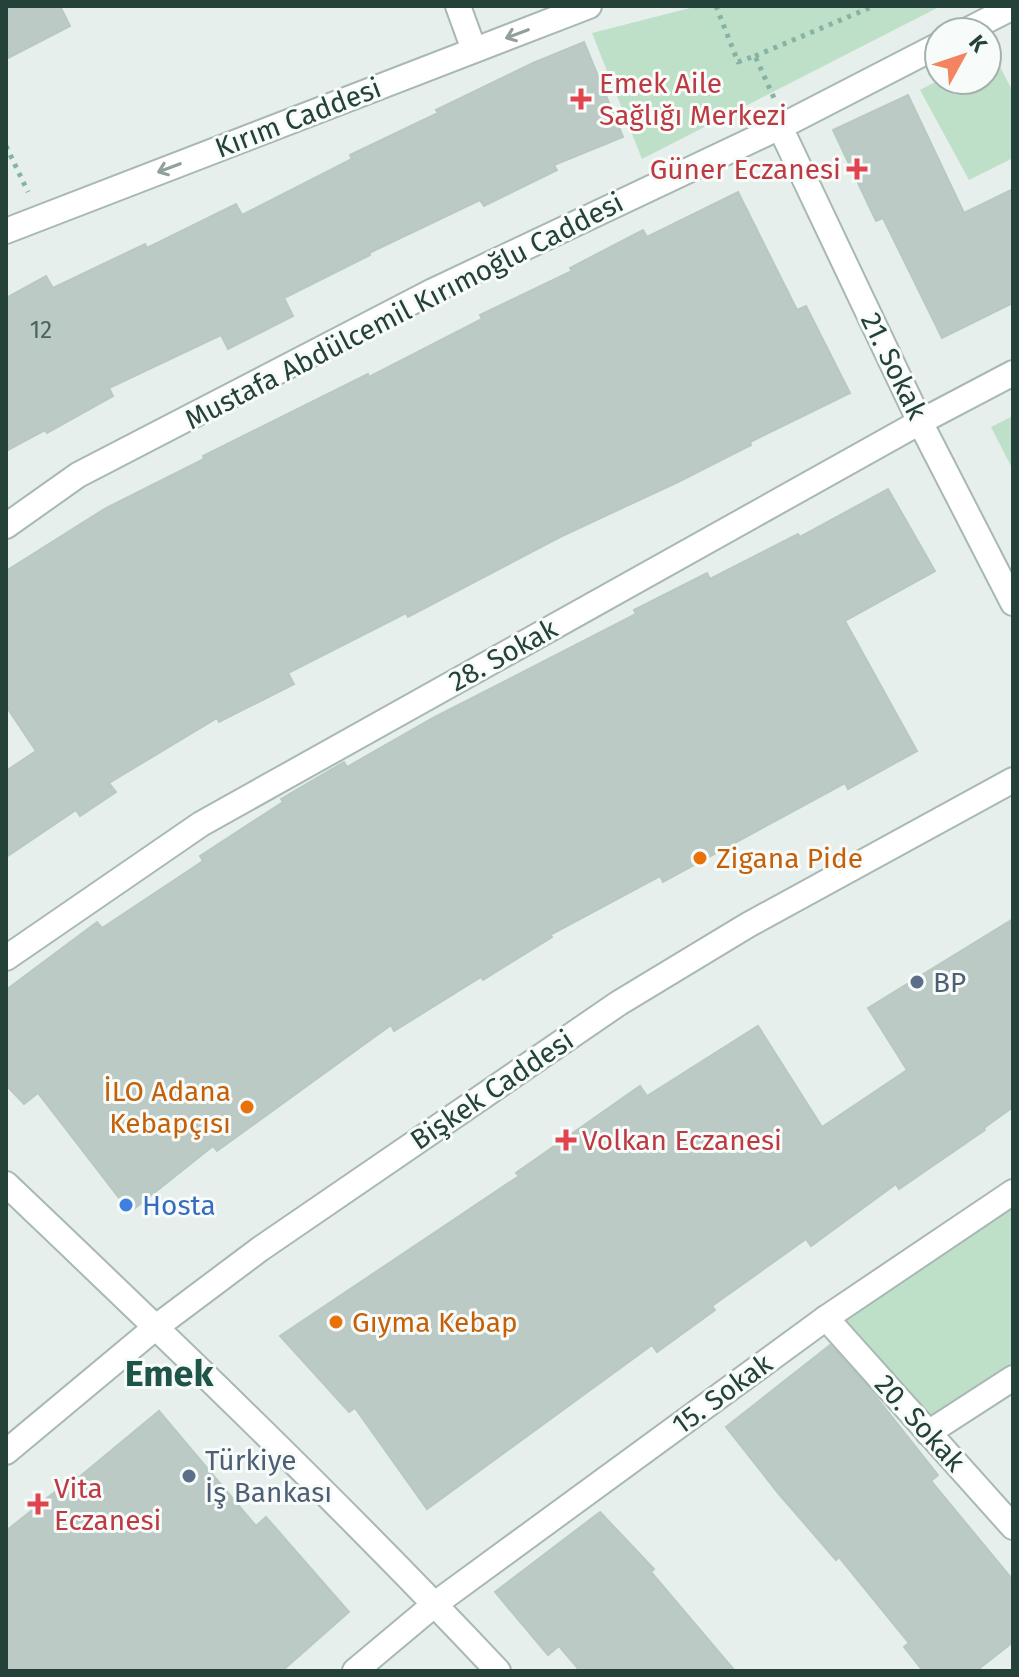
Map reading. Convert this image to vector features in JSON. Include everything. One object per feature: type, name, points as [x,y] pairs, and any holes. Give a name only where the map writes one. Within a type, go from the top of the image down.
[{"type":"street","points":[[458,6],[474,50]]},
{"type":"street","name":"Kırım Caddesi","points":[[6,231],[589,6]]},
{"type":"street","name":"Mustafa Abdülcemil Kırımoğlu Caddesi","points":[[6,526],[78,475],[433,291],[783,126],[923,53]]},
{"type":"street","name":"21. Sokak","points":[[783,126],[920,422],[1013,603]]},
{"type":"street","name":"28. Sokak","points":[[6,958],[201,824],[1013,373]]},
{"type":"street","name":"Bişkek Caddesi","points":[[6,1452],[156,1327],[260,1249],[619,1003],[748,925],[1013,780]]},
{"type":"street","points":[[6,1184],[156,1327],[435,1604],[498,1671]]},
{"type":"street","name":"15. Sokak","points":[[355,1671],[435,1604],[826,1318],[1013,1192]]},
{"type":"street","name":"20. Sokak","points":[[826,1318],[1013,1527]]},
{"type":"street","points":[[928,1433],[1013,1378]]},
{"type":"path","points":[[716,6],[738,62],[874,6]]},
{"type":"path","points":[[755,56],[783,126]]},
{"type":"path","points":[[6,146],[41,217]]},
{"type":"green space","points":[[698,6],[941,6],[642,159],[592,33]]},
{"type":"green space","points":[[1003,72],[1013,92],[1013,158],[969,180],[923,96],[1003,96]]},
{"type":"green space","points":[[1013,416],[1013,470],[991,427]]},
{"type":"green space","points":[[1013,1192],[1013,1378],[928,1433],[826,1318]]},
{"type":"building","points":[[6,6],[60,6],[70,26],[6,59]]},
{"type":"building","points":[[584,42],[623,137],[554,165],[557,170],[484,206],[480,200],[369,253],[284,298],[293,316],[228,349],[221,335],[109,388],[113,396],[47,433],[45,430],[6,451],[6,298],[46,276],[53,288],[145,244],[147,248],[236,204],[242,215],[352,159],[350,155],[438,113],[436,110]]},
{"type":"building","points":[[908,95],[964,213],[1013,189],[1013,303],[942,338],[883,218],[876,221],[833,130]]},
{"type":"building","points":[[738,192],[797,310],[806,306],[850,393],[750,442],[751,445],[678,482],[560,537],[408,617],[406,613],[288,673],[294,684],[219,722],[217,718],[109,783],[116,792],[80,816],[76,810],[6,857],[6,771],[36,751],[6,706],[6,571],[106,508],[204,459],[203,456],[482,319],[480,315],[572,271],[570,268],[643,230],[647,237]]},
{"type":"building","points":[[888,489],[935,571],[845,621],[917,751],[848,789],[845,783],[663,882],[660,876],[550,935],[552,937],[483,980],[481,977],[394,1031],[391,1025],[217,1151],[213,1146],[130,1212],[38,1093],[24,1104],[6,1085],[6,990],[97,922],[102,928],[203,861],[200,856],[283,802],[281,799],[344,762],[347,767],[433,718],[636,614],[634,610],[707,573],[710,579],[798,534],[800,537]]},
{"type":"building","points":[[1013,919],[1013,1107],[985,1130],[899,1189],[896,1184],[811,1246],[806,1239],[712,1306],[715,1310],[657,1352],[652,1345],[427,1509],[355,1408],[349,1412],[280,1336],[519,1176],[516,1173],[640,1086],[647,1096],[758,1026],[822,1127],[907,1070],[868,1008]]},
{"type":"building","points":[[830,1345],[869,1388],[938,1475],[931,1481],[1013,1580],[1013,1642],[976,1671],[923,1671],[904,1647],[909,1643],[839,1557],[836,1560],[778,1493],[726,1427]]},
{"type":"building","points":[[159,1411],[256,1526],[266,1517],[349,1612],[282,1671],[6,1671],[6,1531],[76,1475],[78,1478]]},
{"type":"building","points":[[600,1512],[654,1569],[651,1572],[735,1671],[580,1671],[559,1646],[548,1655],[495,1592]]},
{"type":"place","name":"Emek Aile Sağlığı Merkezi","points":[[581,99]]},
{"type":"place","name":"Güner Eczanesi","points":[[857,169]]},
{"type":"place","name":"Zigana Pide","points":[[700,858]]},
{"type":"place","name":"BP","points":[[917,982]]},
{"type":"place","name":"İLO Adana Kebapçısı","points":[[247,1107]]},
{"type":"place","name":"Volkan Eczanesi","points":[[566,1140]]},
{"type":"place","name":"Hosta","points":[[126,1205]]},
{"type":"place","name":"Gıyma Kebap","points":[[336,1322]]},
{"type":"place","name":"Türkiye İş Bankası","points":[[189,1476]]},
{"type":"place","name":"Vita Eczanesi","points":[[38,1504]]},
{"type":"district","name":"Emek","points":[[169,1374]]}]
